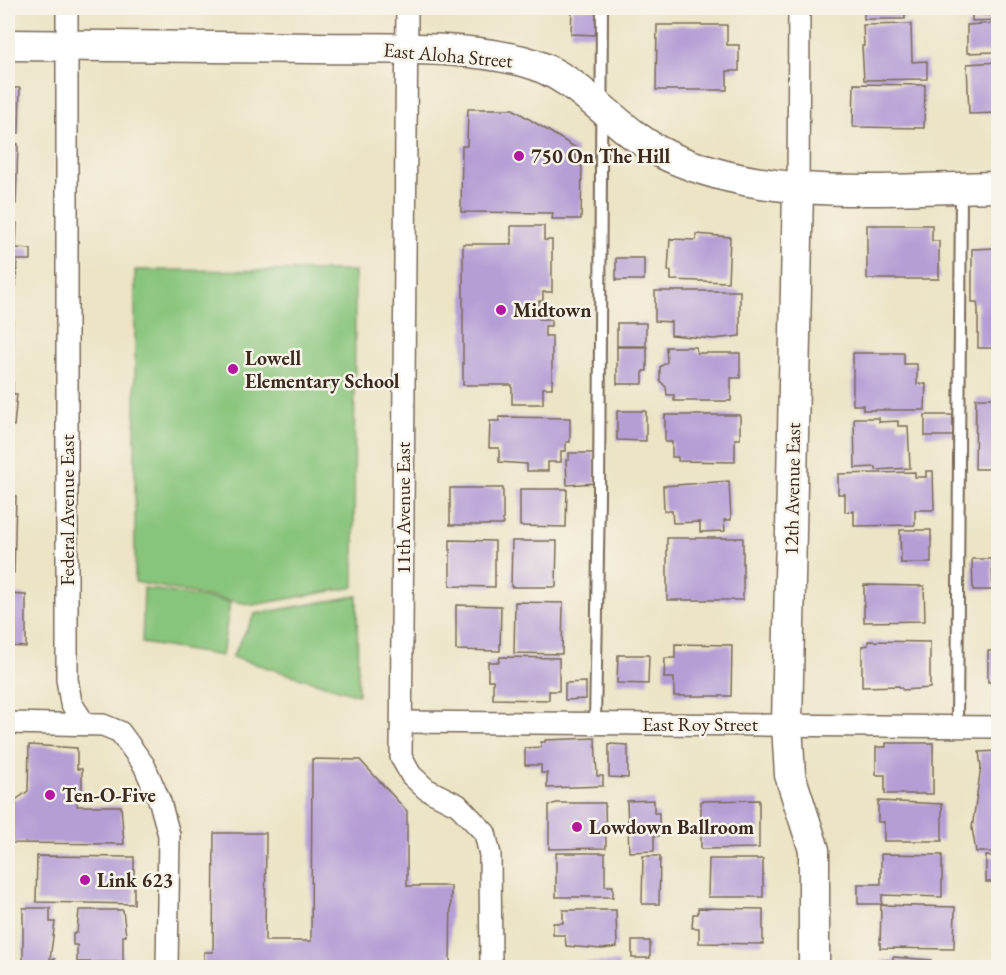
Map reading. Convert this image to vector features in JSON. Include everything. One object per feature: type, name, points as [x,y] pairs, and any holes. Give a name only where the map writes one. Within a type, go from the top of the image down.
[{"type":"street","name":"Federal Avenue East","points":[[67,8],[67,679],[71,703],[84,723]]},
{"type":"street","name":"11th Avenue East","points":[[407,8],[401,757],[411,775],[426,789],[458,805],[485,833],[490,855],[491,968]]},
{"type":"street","name":"12th Avenue East","points":[[799,8],[798,189],[787,725],[790,775],[814,850],[814,968]]},
{"type":"street","name":"East Aloha Street","points":[[8,45],[407,49],[477,54],[522,61],[553,71],[582,90],[630,133],[667,156],[728,178],[798,189],[999,187]]},
{"type":"street","name":"East Roy Street","points":[[402,722],[999,727]]},
{"type":"street","points":[[8,723],[103,725],[120,732],[144,765],[160,802],[169,835],[167,968]]},
{"type":"lane","points":[[595,724],[602,8]]},
{"type":"lane","points":[[957,726],[961,187]]},
{"type":"green space","points":[[135,270],[355,271],[354,587],[253,605],[135,582]]},
{"type":"green space","points":[[144,588],[230,602],[222,656],[142,643]]},
{"type":"green space","points":[[357,596],[358,695],[232,657],[255,614]]},
{"type":"building","points":[[572,8],[598,8],[597,35],[571,34]]},
{"type":"building","points":[[864,8],[905,8],[905,19],[864,19]]},
{"type":"building","points":[[969,8],[998,8],[998,20],[972,21],[972,10],[969,11]]},
{"type":"building","points":[[996,23],[996,52],[967,53],[967,25]]},
{"type":"building","points":[[911,24],[912,62],[927,61],[927,79],[864,80],[863,25]]},
{"type":"building","points":[[657,25],[727,25],[727,45],[739,45],[739,71],[727,71],[727,90],[656,90]]},
{"type":"building","points":[[998,62],[998,113],[969,114],[967,64]]},
{"type":"building","points":[[854,84],[925,85],[924,128],[853,127]]},
{"type":"building","points":[[8,88],[20,88],[19,133],[8,133]]},
{"type":"building","name":"750 On The Hill","points":[[468,109],[513,109],[576,148],[576,165],[582,165],[581,219],[552,219],[553,213],[461,212],[462,146],[467,146]]},
{"type":"building","points":[[8,144],[18,144],[16,204],[8,204]]},
{"type":"building","points":[[8,223],[17,223],[16,248],[31,249],[31,260],[17,260],[16,286],[8,286]]},
{"type":"building","points":[[867,225],[932,225],[932,241],[939,241],[939,279],[867,279]]},
{"type":"building","name":"Midtown","points":[[511,226],[544,226],[544,240],[552,240],[552,292],[543,292],[543,301],[539,301],[539,319],[551,319],[551,326],[545,326],[545,336],[552,336],[552,388],[543,388],[543,404],[512,404],[512,385],[463,385],[463,244],[511,244]]},
{"type":"building","points":[[696,234],[730,237],[728,282],[671,280],[671,271],[668,271],[670,239],[696,240]]},
{"type":"building","points":[[998,248],[998,348],[978,348],[978,309],[977,302],[972,302],[972,249]]},
{"type":"building","points":[[616,258],[644,258],[644,280],[616,280]]},
{"type":"building","points":[[655,291],[740,291],[740,336],[713,339],[671,335],[671,322],[655,321]]},
{"type":"building","points":[[8,307],[13,307],[12,348],[8,348]]},
{"type":"building","points":[[617,323],[646,323],[646,346],[617,346]]},
{"type":"building","points":[[617,347],[647,347],[647,371],[643,371],[643,384],[617,384]]},
{"type":"building","points":[[666,347],[696,347],[697,353],[740,353],[740,378],[731,378],[731,401],[674,401],[674,395],[667,395],[666,387],[660,381],[660,367],[667,362]]},
{"type":"building","points":[[853,353],[904,353],[904,364],[917,364],[917,384],[926,384],[925,410],[863,410],[863,405],[853,405]]},
{"type":"building","points":[[8,382],[13,382],[13,394],[17,394],[14,426],[8,425]]},
{"type":"building","points":[[976,398],[998,398],[996,469],[975,469]]},
{"type":"building","points":[[617,411],[646,411],[646,441],[617,440]]},
{"type":"building","points":[[665,415],[740,415],[740,439],[735,439],[735,462],[678,461],[678,457],[672,457],[672,442],[665,442]]},
{"type":"building","points":[[925,415],[953,415],[953,436],[925,436]]},
{"type":"building","points":[[499,417],[570,418],[570,442],[566,442],[566,451],[561,451],[561,462],[548,462],[548,471],[527,471],[527,464],[499,462],[499,448],[489,448],[490,421],[499,421]]},
{"type":"building","points":[[854,418],[879,418],[879,422],[898,421],[898,426],[908,426],[910,468],[876,470],[876,467],[855,468]]},
{"type":"building","points":[[569,453],[594,453],[596,483],[567,485],[566,460],[569,460]]},
{"type":"building","points":[[8,457],[13,461],[13,480],[8,480]]},
{"type":"building","points":[[926,471],[933,471],[934,510],[915,510],[915,525],[854,526],[854,511],[845,512],[845,494],[838,494],[838,474],[915,472],[915,477],[926,477]]},
{"type":"building","points":[[729,481],[731,520],[724,520],[725,531],[700,532],[700,522],[673,523],[672,511],[664,511],[663,486]]},
{"type":"building","points":[[450,488],[503,488],[503,525],[450,525]]},
{"type":"building","points":[[520,489],[567,489],[566,527],[520,526]]},
{"type":"building","points":[[8,496],[16,496],[14,573],[8,573]]},
{"type":"building","points":[[900,530],[931,530],[931,563],[901,563]]},
{"type":"building","points":[[667,538],[743,538],[743,600],[667,600]]},
{"type":"building","points":[[450,540],[495,541],[495,587],[450,586]]},
{"type":"building","points":[[512,541],[557,541],[556,587],[511,587]]},
{"type":"building","points":[[972,559],[992,559],[993,590],[973,590]]},
{"type":"building","points":[[864,585],[924,586],[925,621],[864,622]]},
{"type":"building","points":[[8,594],[26,595],[26,647],[8,646]]},
{"type":"building","points":[[515,602],[563,603],[562,654],[514,653]]},
{"type":"building","points":[[456,605],[501,606],[500,651],[456,650]]},
{"type":"building","points":[[868,641],[930,642],[930,688],[903,690],[899,686],[862,687],[862,646],[868,645]]},
{"type":"building","points":[[675,644],[732,645],[731,696],[674,696],[674,678],[664,678],[665,658],[675,658]]},
{"type":"building","points":[[988,651],[998,651],[998,682],[988,682]]},
{"type":"building","points":[[618,655],[649,655],[648,684],[617,683]]},
{"type":"building","points":[[500,657],[559,658],[559,691],[549,691],[549,700],[493,699],[493,680],[488,680],[488,662],[499,662]]},
{"type":"building","points":[[586,682],[586,699],[565,700],[565,683]]},
{"type":"building","points":[[595,738],[597,776],[603,776],[603,786],[547,788],[547,773],[541,773],[541,765],[525,765],[525,748],[541,747],[541,742],[545,740]]},
{"type":"building","points":[[886,743],[933,743],[933,794],[885,794],[885,775],[876,775],[876,747],[886,747]]},
{"type":"building","points":[[609,744],[628,745],[628,778],[609,777]]},
{"type":"building","name":"Ten-O-Five","points":[[29,745],[77,748],[77,769],[82,769],[82,790],[77,790],[77,806],[121,806],[124,844],[8,843],[8,798],[17,799],[28,791]]},
{"type":"building","points":[[998,751],[998,852],[976,852],[972,828],[981,767],[979,752]]},
{"type":"building","points":[[312,759],[360,760],[407,811],[407,886],[451,886],[450,968],[204,968],[204,952],[213,952],[214,833],[266,833],[265,941],[311,941]]},
{"type":"building","points":[[654,800],[654,813],[659,813],[659,836],[654,836],[654,851],[629,852],[627,801]]},
{"type":"building","points":[[759,800],[759,848],[701,849],[701,801]]},
{"type":"building","points":[[878,801],[942,804],[942,841],[884,841],[884,822],[878,822]]},
{"type":"building","name":"Lowdown Ballroom","points":[[605,803],[606,848],[549,849],[549,805]]},
{"type":"building","points":[[556,853],[605,853],[605,886],[613,886],[613,897],[556,897]]},
{"type":"building","points":[[881,854],[942,855],[942,897],[882,895],[882,904],[858,904],[858,884],[881,884]]},
{"type":"building","name":"Link 623","points":[[37,856],[134,857],[134,904],[36,902]]},
{"type":"building","points":[[643,856],[660,856],[659,904],[642,904]]},
{"type":"building","points":[[986,856],[998,857],[998,882],[986,882]]},
{"type":"building","points":[[709,859],[763,859],[763,897],[708,897]]},
{"type":"building","points":[[881,905],[955,907],[954,949],[880,948]]},
{"type":"building","points":[[23,908],[50,908],[50,922],[55,922],[50,959],[55,959],[55,968],[23,968]]},
{"type":"building","points":[[698,908],[763,909],[763,944],[699,943],[699,928],[692,928],[693,914],[698,914]]},
{"type":"building","points":[[79,910],[123,910],[126,936],[123,936],[123,962],[77,962],[77,945],[73,945],[73,933],[77,933]]},
{"type":"building","points":[[563,910],[616,910],[617,947],[602,949],[566,946],[565,935],[553,935],[553,923],[563,923]]},
{"type":"building","points":[[632,941],[650,941],[650,958],[632,958]]},
{"type":"building","points":[[893,957],[931,960],[931,968],[881,968],[881,960],[893,960]]},
{"type":"building","points":[[569,962],[619,962],[619,968],[569,968]]},
{"type":"place","name":"750 On The Hill","points":[[519,156]]},
{"type":"place","name":"Midtown","points":[[501,310]]},
{"type":"place","name":"Lowell Elementary School","points":[[233,369]]},
{"type":"place","name":"Ten-O-Five","points":[[50,795]]},
{"type":"place","name":"Lowdown Ballroom","points":[[577,827]]},
{"type":"place","name":"Link 623","points":[[85,880]]}]
